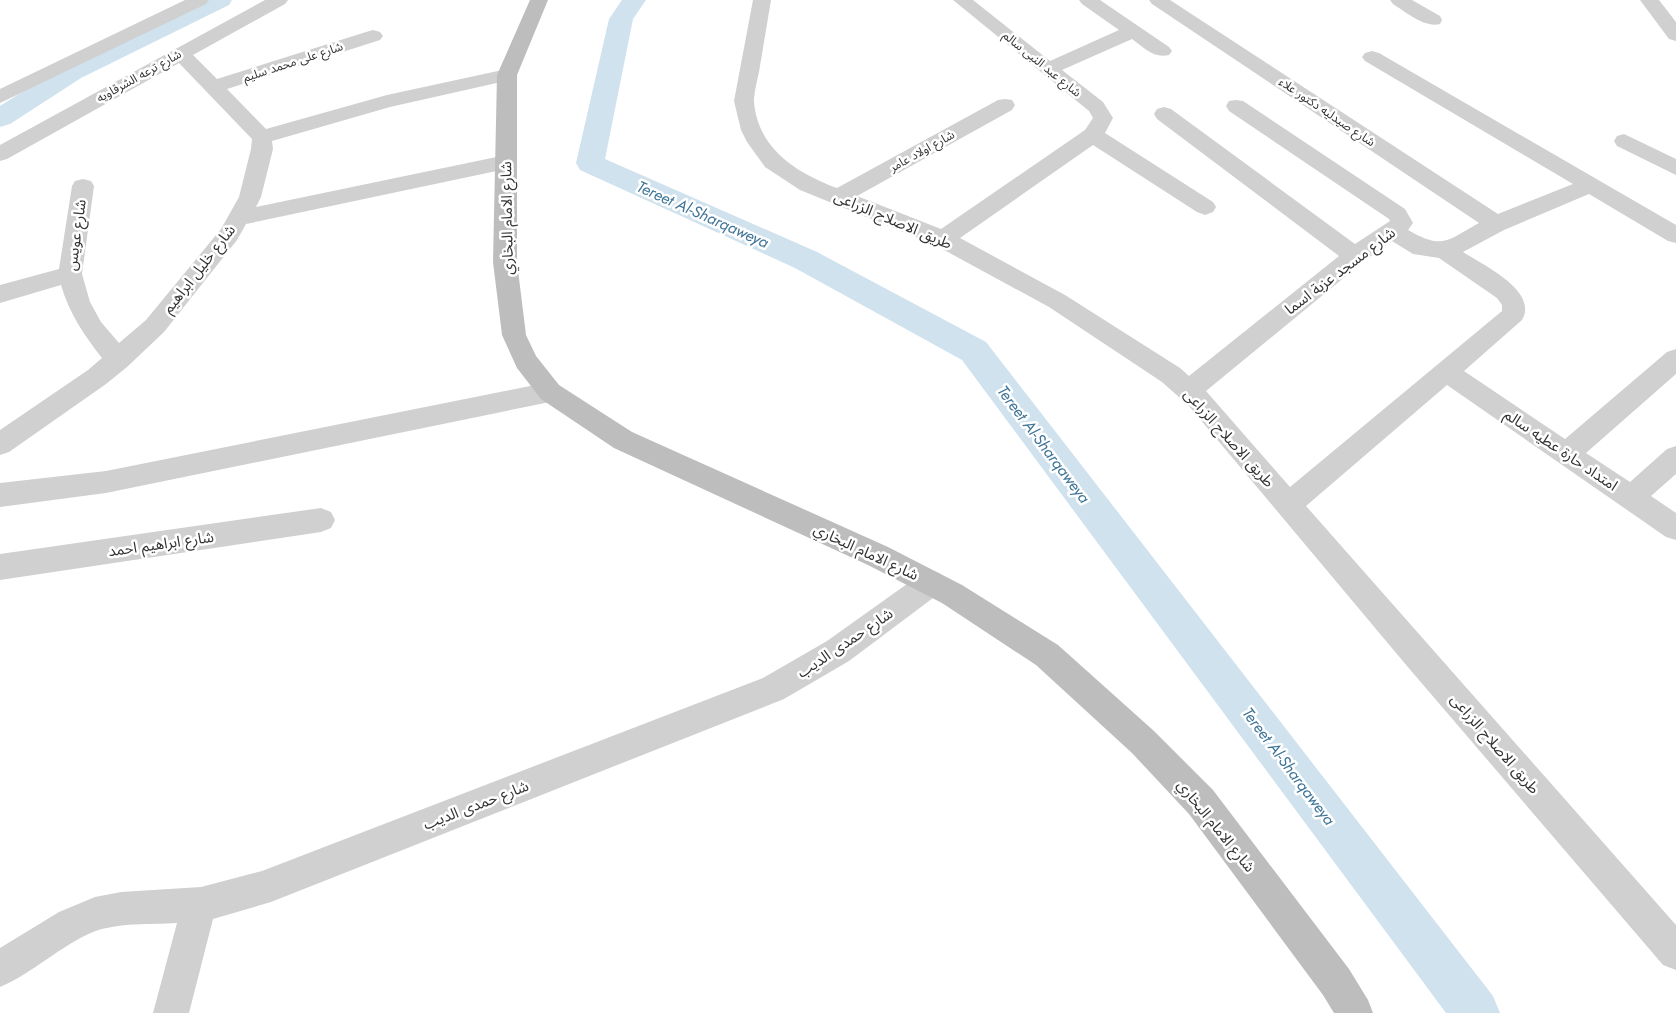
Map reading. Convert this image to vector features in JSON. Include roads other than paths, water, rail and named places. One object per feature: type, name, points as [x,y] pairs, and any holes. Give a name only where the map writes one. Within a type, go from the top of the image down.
[{"type":"street","points":[[0,97],[200,0]]},
{"type":"street","name":"شارع ترعه الشرقاويه","points":[[0,154],[279,0]]},
{"type":"street","points":[[180,53],[262,137],[387,102],[507,74],[539,0]]},
{"type":"street","name":"طريق الاصلاح الزراعى","points":[[762,0],[744,101],[746,115],[769,160],[788,175],[943,239],[1057,301],[1171,375],[1198,399],[1676,952]]},
{"type":"street","name":"شارع عبد النبى سالم","points":[[962,0],[1096,107],[1103,118],[1093,135]]},
{"type":"street","points":[[1088,0],[1162,51]]},
{"type":"street","name":"شارع صيدليه دكتور علاء","points":[[1158,0],[1496,224]]},
{"type":"street","points":[[1399,0],[1433,20]]},
{"type":"street","points":[[1649,0],[1676,34]]},
{"type":"street","points":[[1048,70],[1133,31]]},
{"type":"street","name":"شارع على محمد سليم","points":[[213,87],[373,36]]},
{"type":"street","points":[[1372,56],[1676,235]]},
{"type":"street","name":"شارع الامام البخاري","points":[[507,74],[505,262],[514,335],[526,361],[550,392],[623,440],[878,556],[952,594],[1047,654],[1143,742],[1201,802],[1336,982],[1355,1013]]},
{"type":"street","name":"شارع اولاد عامر","points":[[838,197],[1005,105]]},
{"type":"street","name":"شارع مسجد عزبة اسما","points":[[1189,391],[1355,256],[1402,223],[1397,214],[1236,106]]},
{"type":"street","points":[[1164,114],[1355,256]]},
{"type":"street","points":[[943,239],[1093,135],[1205,207]]},
{"type":"street","name":"شارع خليل ابراهيم","points":[[0,444],[97,377],[154,326],[229,234],[250,197],[262,149],[262,137]]},
{"type":"street","points":[[1624,141],[1676,168]]},
{"type":"street","points":[[238,218],[506,162]]},
{"type":"street","points":[[1445,251],[1496,224],[1591,185]]},
{"type":"street","name":"شارع عويس","points":[[83,186],[70,274],[78,302],[87,319],[118,360]]},
{"type":"street","points":[[1288,504],[1514,314],[1514,304],[1505,292],[1445,251],[1421,248],[1392,231]]},
{"type":"street","points":[[0,294],[70,274]]},
{"type":"street","points":[[1566,454],[1676,359]]},
{"type":"street","name":"امتداد حارة عطيه سالم","points":[[1446,372],[1676,528]]},
{"type":"street","points":[[0,495],[106,482],[550,392]]},
{"type":"street","points":[[1631,498],[1676,457]]},
{"type":"street","name":"شارع ابراهيم احمد","points":[[0,567],[321,520]]},
{"type":"street","name":"شارع حمدى الديب","points":[[0,969],[73,924],[94,915],[117,909],[200,904],[234,897],[270,885],[773,689],[838,651],[930,583]]},
{"type":"street","points":[[171,1013],[200,904]]},
{"type":"waterway","points":[[0,118],[72,72],[220,0]]},
{"type":"waterway","name":"Tereet Al-Sharqaweya","points":[[634,0],[621,19],[590,163],[806,260],[974,351],[1476,1013]]}]
